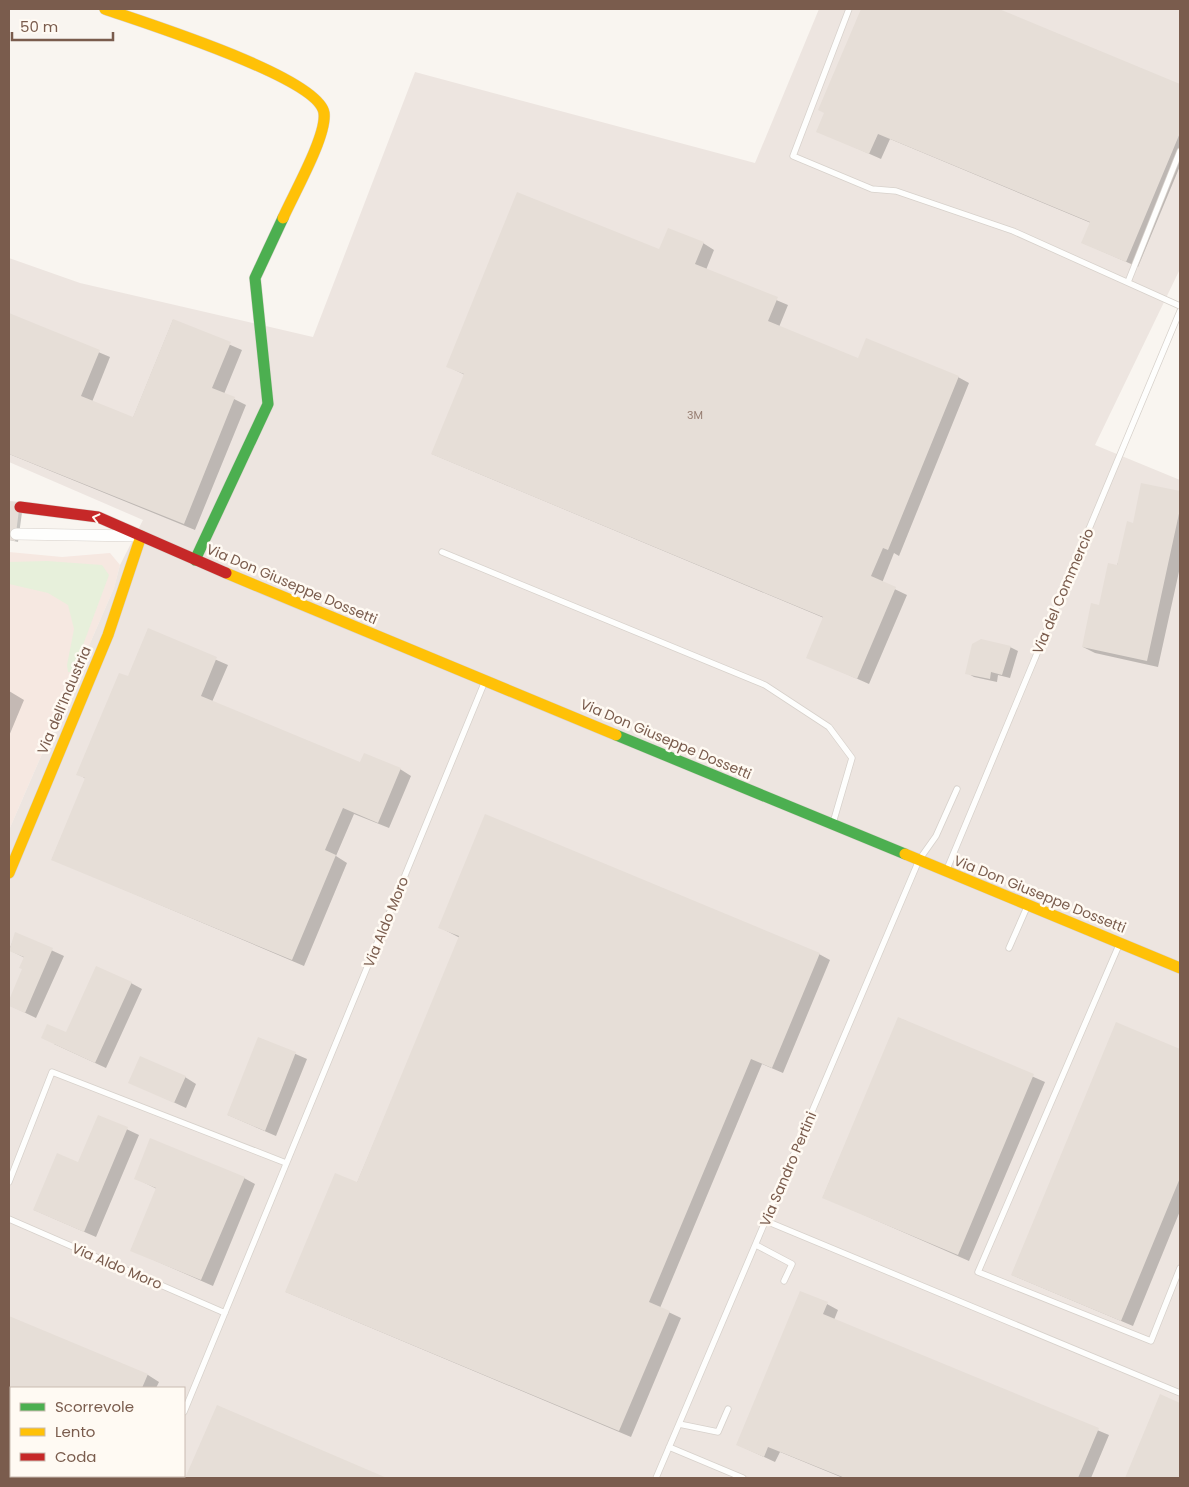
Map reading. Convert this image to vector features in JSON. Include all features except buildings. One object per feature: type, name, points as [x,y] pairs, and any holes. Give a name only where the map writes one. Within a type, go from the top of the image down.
[{"type":"street","points":[[105,9],[245,59],[303,89],[317,99],[324,112],[323,131],[256,278],[256,310],[266,374],[268,404],[195,560]]},
{"type":"street","name":"Via Don Giuseppe Dossetti","points":[[20,507],[98,517],[195,560],[1180,968]]},
{"type":"street","name":"Via Don Giuseppe Dossetti","points":[[16,534],[141,536]]},
{"type":"street","name":"Via dell’Industria","points":[[9,872],[108,635],[141,536]]},
{"type":"lane","points":[[849,9],[793,156],[872,189],[896,191],[1013,231],[1180,306]]},
{"type":"lane","points":[[1128,282],[1180,151]]},
{"type":"lane","name":"Via del Commercio","points":[[946,872],[1180,311]]},
{"type":"lane","points":[[442,552],[765,685],[830,727],[852,758],[833,825]]},
{"type":"lane","name":"Via Aldo Moro","points":[[185,1410],[485,680]]},
{"type":"lane","name":"Via Sandro Pertini","points":[[656,1478],[919,860],[936,836],[957,789]]},
{"type":"lane","points":[[1009,948],[1028,905]]},
{"type":"lane","points":[[1120,943],[978,1272],[1151,1341],[1180,1268]]},
{"type":"lane","points":[[9,1182],[52,1072],[286,1163]]},
{"type":"lane","name":"Via Aldo Moro","points":[[9,1219],[225,1313]]},
{"type":"lane","points":[[766,1221],[1180,1393]]},
{"type":"lane","points":[[756,1245],[792,1264],[784,1281]]},
{"type":"lane","points":[[679,1424],[718,1432],[728,1409]]},
{"type":"lane","points":[[669,1447],[743,1478]]},
{"type":"shaded area","points":[[819,9],[1180,9],[1180,269],[1095,445],[1180,480],[1180,1478],[9,1478],[9,830],[114,588],[120,565],[143,520],[9,462],[9,258],[80,283],[313,337],[415,72],[755,163]]},
{"type":"shaded area","points":[[9,552],[62,557],[110,553],[120,565],[114,588],[9,830]]},
{"type":"green space","points":[[47,561],[102,565],[109,575],[73,672],[68,672],[67,665],[74,629],[68,605],[48,593],[9,584],[9,562]]},
{"type":"traffic: fast","points":[[195,560],[268,404],[255,278],[283,218]]},
{"type":"traffic: fast","points":[[616,735],[905,854]]},
{"type":"traffic: slow","points":[[105,9],[226,52],[293,83],[315,99],[324,113],[324,123],[315,150],[283,218]]},
{"type":"traffic: slow","points":[[9,873],[108,635],[141,536]]},
{"type":"traffic: slow","points":[[226,573],[616,735]]},
{"type":"traffic: slow","points":[[905,854],[1180,968]]},
{"type":"traffic: jam","points":[[20,507],[98,517],[226,573]]}]
